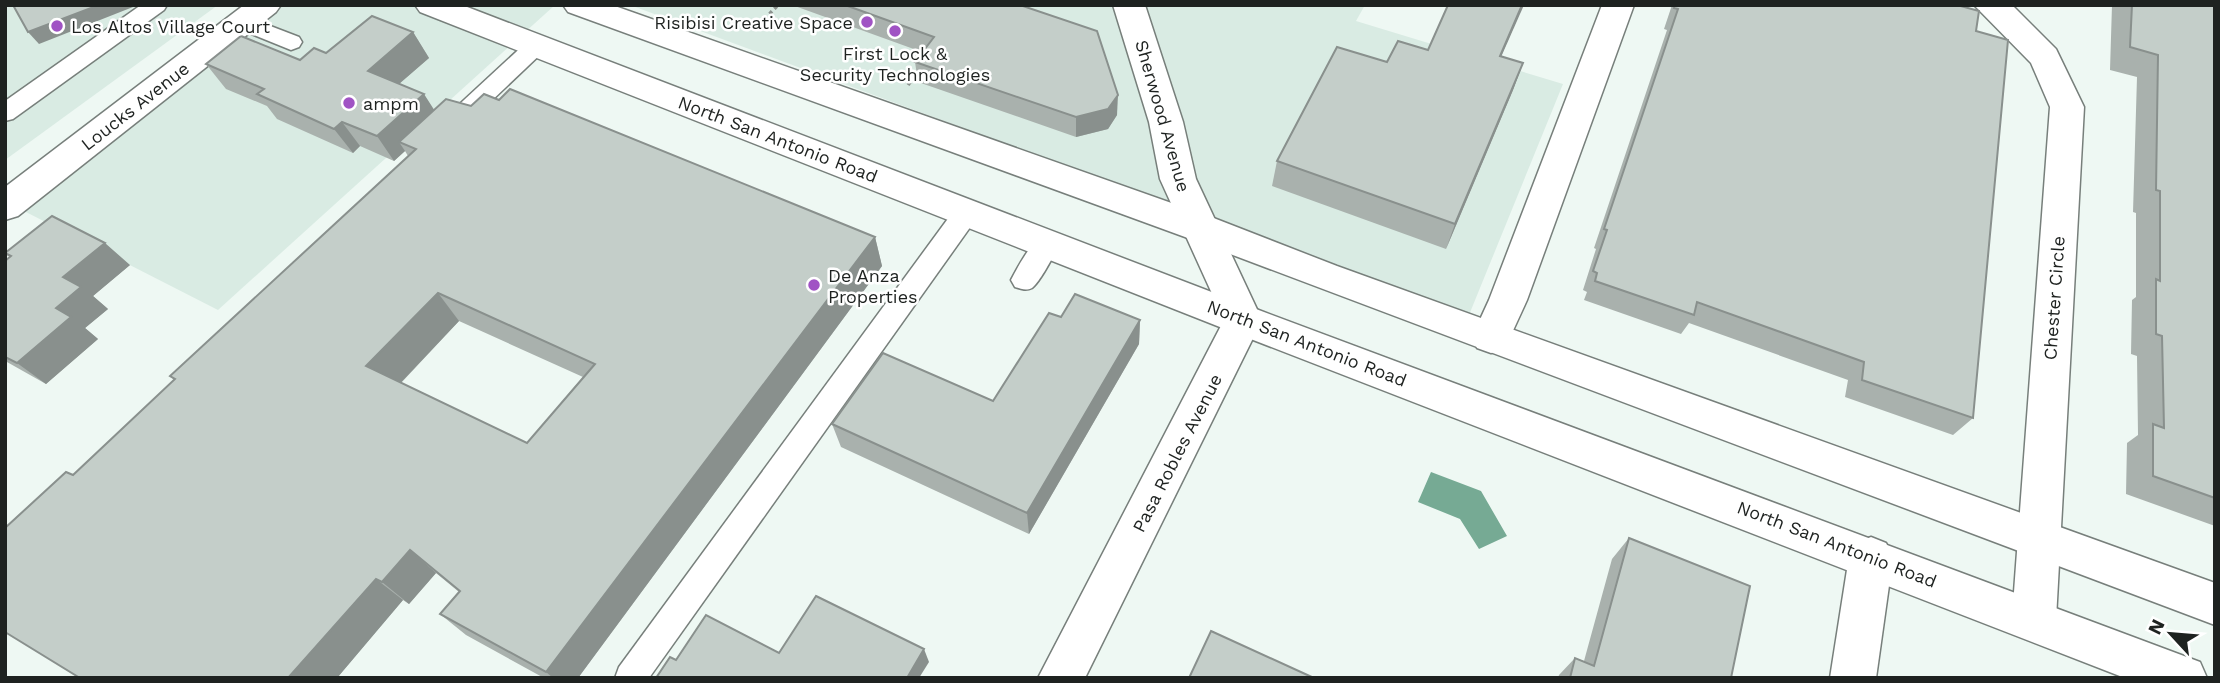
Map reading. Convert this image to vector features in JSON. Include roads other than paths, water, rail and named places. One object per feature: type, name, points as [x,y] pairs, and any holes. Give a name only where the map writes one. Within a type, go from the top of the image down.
[{"type":"main road","name":"North San Antonio Road","points":[[431,5],[1244,320],[2184,678]]},
{"type":"main road","points":[[579,5],[1198,227],[2215,604]]},
{"type":"main road","name":"Sherwood Avenue","points":[[1129,5],[1166,122],[1178,179],[1198,227]]},
{"type":"main road","points":[[1491,337],[1508,300],[1618,5]]},
{"type":"main road","name":"Chester Circle","points":[[1990,5],[2045,57],[2067,107],[2034,619]]},
{"type":"main road","name":"Loucks Avenue","points":[[5,206],[253,14]]},
{"type":"main road","points":[[1198,227],[1244,320]]},
{"type":"main road","name":"Pasa Robles Avenue","points":[[1061,678],[1244,320]]},
{"type":"main road","points":[[1853,678],[1871,557]]},
{"type":"lane","points":[[5,113],[156,5]]},
{"type":"lane","points":[[253,14],[291,42]]},
{"type":"lane","points":[[439,137],[537,45]]},
{"type":"lane","points":[[630,678],[967,212]]},
{"type":"lane","points":[[1024,280],[1048,243]]},
{"type":"place","name":"Risibisi Creative Space","points":[[867,22]]},
{"type":"place","name":"Los Altos Village Court","points":[[57,26]]},
{"type":"place","name":"First Lock & Security Technologies","points":[[895,31]]},
{"type":"place","name":"ampm","points":[[349,103]]},
{"type":"place","name":"De Anza Properties","points":[[814,285]]}]
